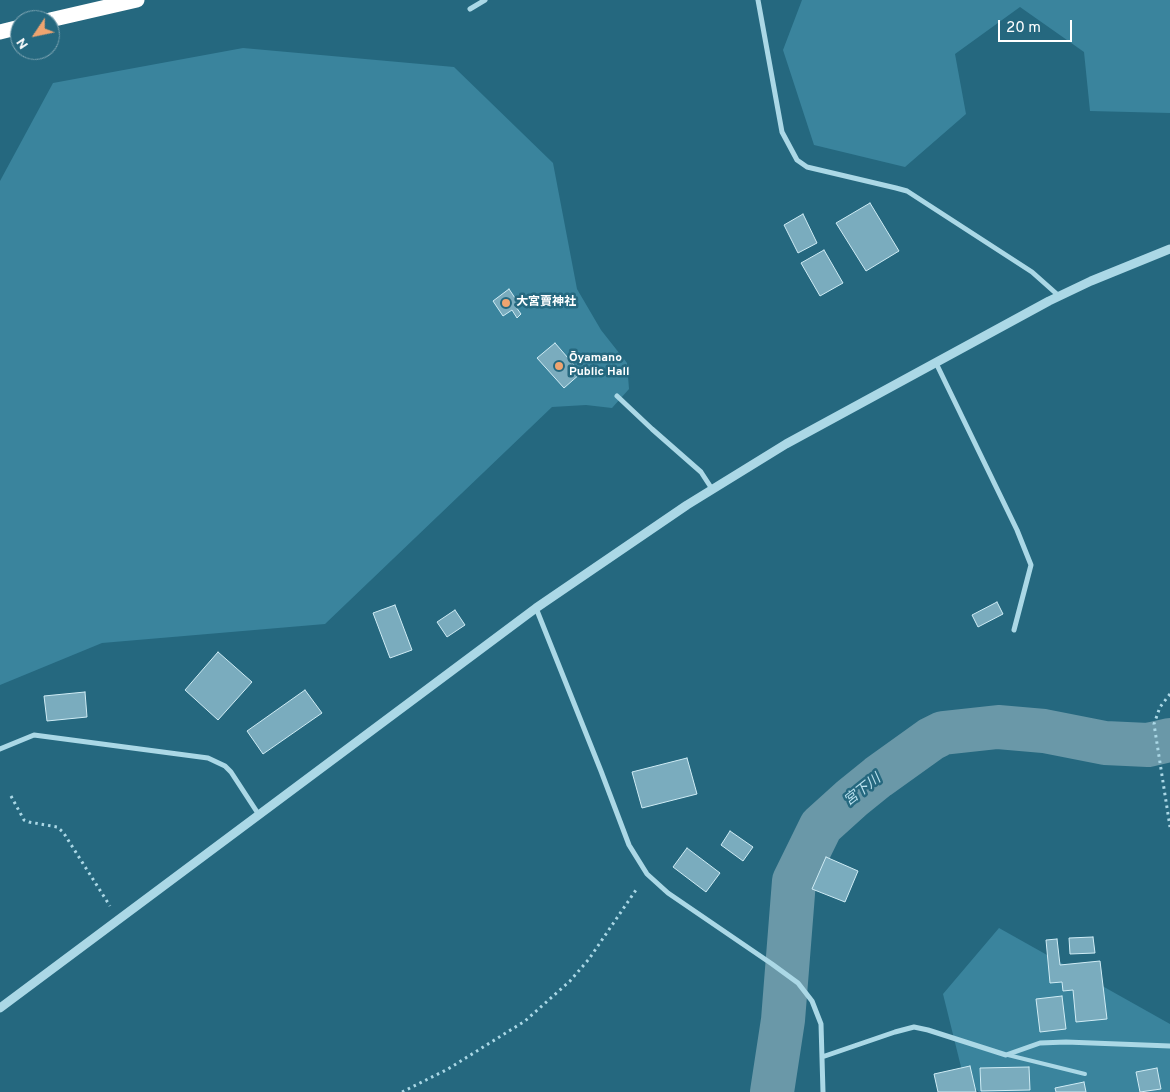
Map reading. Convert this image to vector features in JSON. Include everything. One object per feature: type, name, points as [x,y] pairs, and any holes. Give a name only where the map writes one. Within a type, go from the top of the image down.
[{"type":"highway","points":[[60,18],[137,0]]},
{"type":"street","points":[[470,10],[485,0]]},
{"type":"street","points":[[758,0],[782,132],[797,160],[807,167],[907,191],[1032,272],[1059,296]]},
{"type":"street","points":[[0,1008],[536,608],[712,489],[786,444],[1059,296],[1170,249]]},
{"type":"street","points":[[936,363],[1017,530],[1031,565],[1014,630]]},
{"type":"street","points":[[617,396],[701,472],[712,489]]},
{"type":"street","points":[[536,608],[629,845],[647,874],[668,893],[798,983],[812,1001],[821,1024],[823,1092]]},
{"type":"street","points":[[0,749],[34,735],[208,758],[225,766],[231,772],[259,815]]},
{"type":"street","points":[[822,1057],[914,1027],[1006,1054],[1040,1043],[1066,1042],[1170,1046]]},
{"type":"lane","points":[[1006,1054],[1085,1074]]},
{"type":"path","points":[[1170,694],[1160,707],[1154,724],[1170,827]]},
{"type":"path","points":[[11,796],[24,820],[57,827],[63,832],[119,919]]},
{"type":"path","points":[[402,1092],[448,1069],[525,1021],[570,981],[589,959],[647,874]]},
{"type":"shaded area","points":[[802,0],[1170,0],[1170,113],[1090,111],[1084,52],[1020,7],[955,54],[966,114],[905,167],[814,145],[783,50]]},
{"type":"shaded area","points":[[243,48],[454,67],[553,163],[577,289],[601,330],[627,363],[629,389],[612,408],[586,405],[552,407],[325,624],[102,643],[0,685],[0,181],[53,83]]},
{"type":"shaded area","points":[[999,928],[1170,1024],[1170,1092],[979,1092],[964,1079],[943,994]]},
{"type":"building","points":[[870,203],[899,251],[866,271],[836,223]]},
{"type":"building","points":[[803,214],[817,243],[798,253],[784,225]]},
{"type":"building","points":[[824,250],[843,283],[820,296],[801,263]]},
{"type":"building","name":"大宮賣神社","points":[[509,289],[519,304],[516,307],[521,314],[517,318],[512,310],[503,316],[493,301]]},
{"type":"building","name":"Ōyamano Public Hall","points":[[555,343],[581,373],[564,388],[537,358]]},
{"type":"building","points":[[997,602],[1003,614],[978,627],[972,615]]},
{"type":"building","points":[[395,605],[412,650],[390,658],[373,613]]},
{"type":"building","points":[[455,610],[465,625],[447,637],[437,622]]},
{"type":"building","points":[[218,652],[252,682],[218,720],[185,690]]},
{"type":"building","points":[[305,690],[322,713],[263,754],[247,731]]},
{"type":"building","points":[[85,692],[87,717],[47,721],[44,696]]},
{"type":"building","points":[[687,758],[697,794],[642,808],[632,772]]},
{"type":"building","points":[[730,831],[753,847],[743,861],[721,845]]},
{"type":"building","points":[[687,848],[720,873],[706,892],[673,867]]},
{"type":"building","points":[[826,857],[858,871],[845,902],[812,889]]},
{"type":"building","points":[[1093,937],[1095,953],[1070,954],[1069,938]]},
{"type":"building","points":[[1057,939],[1060,965],[1100,961],[1107,1019],[1076,1022],[1073,990],[1063,991],[1062,982],[1050,983],[1046,940]]},
{"type":"building","points":[[1062,996],[1066,1029],[1040,1032],[1036,999]]},
{"type":"building","points":[[970,1066],[976,1092],[938,1092],[934,1074]]},
{"type":"building","points":[[1029,1067],[1030,1090],[981,1091],[980,1068]]},
{"type":"building","points":[[1157,1068],[1161,1089],[1140,1092],[1136,1072]]},
{"type":"building","points":[[1084,1082],[1086,1092],[1056,1092],[1055,1088]]},
{"type":"waterway","name":"宮下川","points":[[772,1092],[783,1020],[794,881],[821,826],[852,798],[931,739],[943,733],[998,727],[1044,731],[1105,743],[1148,745],[1170,740]]},
{"type":"place","name":"大宮賣神社","points":[[506,303]]},
{"type":"place","name":"Ōyamano Public Hall","points":[[559,366]]}]
